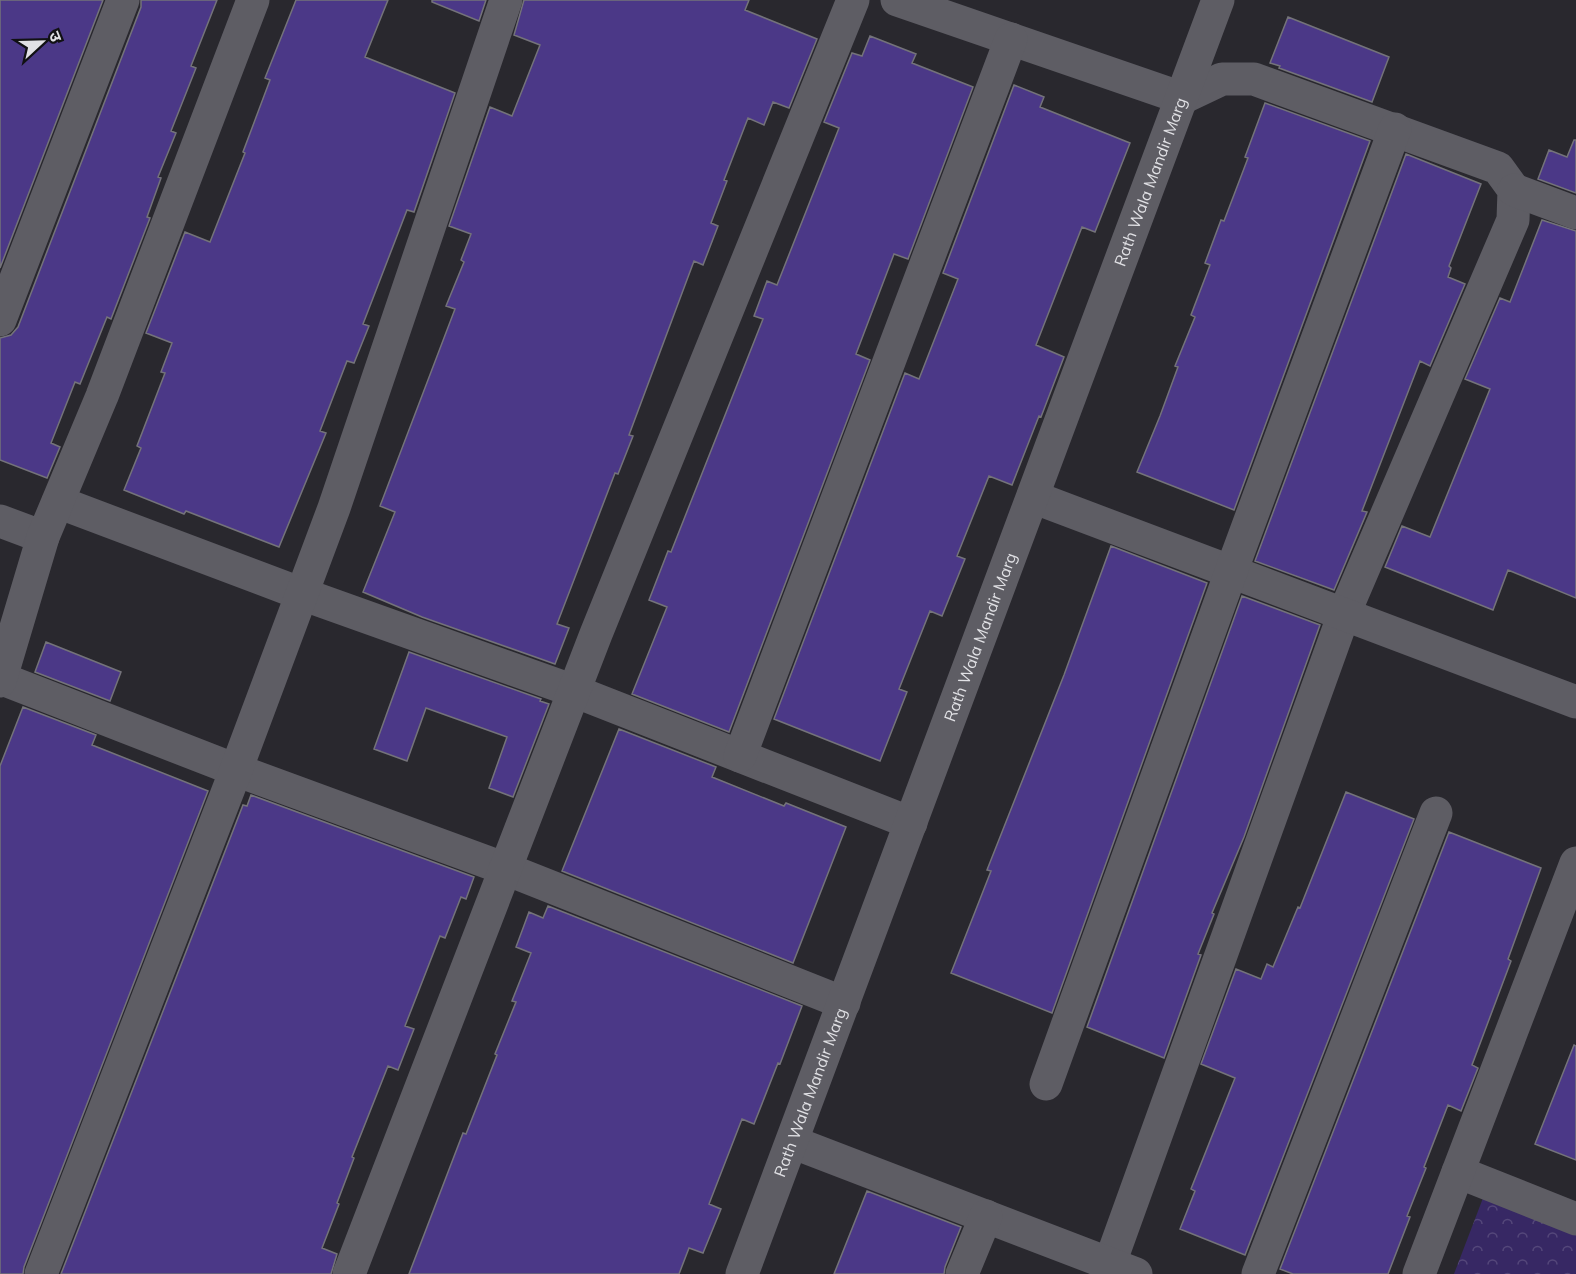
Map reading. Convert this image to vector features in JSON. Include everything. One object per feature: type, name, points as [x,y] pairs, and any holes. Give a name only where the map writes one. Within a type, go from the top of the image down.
[{"type":"street","points":[[0,320],[123,0]]},
{"type":"street","points":[[253,0],[102,396],[43,537],[0,679],[237,770],[506,869],[844,1003]]},
{"type":"street","points":[[41,1274],[237,770],[334,508],[506,0]]},
{"type":"street","points":[[349,1274],[574,691],[853,0]]},
{"type":"street","points":[[897,0],[1182,98],[1222,79],[1254,80],[1498,168],[1514,190],[1576,213]]},
{"type":"street","name":"Rath Wala Mandir Marg","points":[[742,1274],[1218,0]]},
{"type":"street","points":[[740,756],[1011,39]]},
{"type":"street","points":[[1046,1084],[1231,572],[1395,129]]},
{"type":"street","points":[[792,1142],[986,1216],[1117,1271],[1344,614],[1514,220],[1514,190]]},
{"type":"street","points":[[1033,497],[1576,702]]},
{"type":"street","points":[[58,502],[302,594],[574,691],[911,823]]},
{"type":"street","points":[[0,521],[43,537]]},
{"type":"street","points":[[1258,1274],[1436,813]]},
{"type":"street","points":[[1419,1274],[1576,863]]},
{"type":"street","points":[[1458,1172],[1576,1219]]},
{"type":"street","points":[[962,1274],[986,1216]]},
{"type":"green space","points":[[1488,1185],[1576,1220],[1576,1274],[1454,1274]]},
{"type":"building","points":[[0,0],[103,0],[0,268]]},
{"type":"building","points":[[141,0],[217,0],[191,66],[196,68],[171,131],[176,133],[158,177],[161,178],[147,217],[150,218],[111,319],[107,317],[80,384],[75,382],[51,443],[60,447],[47,478],[0,460],[0,338],[11,335],[18,327],[141,7]]},
{"type":"building","points":[[296,0],[388,0],[365,57],[455,93],[414,212],[407,210],[363,324],[369,326],[354,363],[347,361],[320,431],[326,433],[279,547],[186,511],[184,514],[124,490],[141,448],[137,446],[165,373],[161,372],[172,343],[146,333],[185,232],[210,242],[245,153],[243,152],[270,80],[265,78]]},
{"type":"building","points":[[432,0],[486,0],[479,21],[432,2]]},
{"type":"building","points":[[524,0],[749,0],[745,10],[817,39],[789,108],[773,102],[764,125],[748,118],[724,180],[727,181],[711,223],[718,226],[703,265],[694,261],[629,435],[633,436],[618,474],[615,473],[557,624],[569,628],[555,664],[422,617],[363,592],[395,512],[380,506],[455,309],[446,306],[464,262],[461,260],[471,234],[449,226],[490,107],[512,116],[540,45],[514,35]]},
{"type":"building","points":[[1288,17],[1389,57],[1372,102],[1270,63]]},
{"type":"building","points":[[870,36],[916,54],[912,63],[973,87],[908,259],[894,254],[856,354],[870,360],[729,732],[632,694],[667,607],[649,600],[668,551],[671,552],[763,319],[754,316],[767,281],[777,285],[839,128],[824,122],[852,53],[862,56]]},
{"type":"building","points":[[1014,85],[1044,97],[1040,107],[1130,143],[1095,232],[1082,227],[1036,345],[1064,357],[1041,417],[1039,416],[1012,485],[989,476],[957,556],[965,559],[942,616],[930,611],[899,689],[907,692],[880,761],[774,719],[905,373],[919,379],[958,279],[943,273]]},
{"type":"building","points":[[1265,103],[1370,141],[1234,510],[1137,472],[1178,367],[1175,366],[1195,317],[1191,315],[1210,265],[1205,263],[1248,158],[1245,157]]},
{"type":"building","points":[[1576,140],[1576,193],[1538,179],[1549,150],[1567,157]]},
{"type":"building","points":[[1406,154],[1481,184],[1449,266],[1451,268],[1448,277],[1465,284],[1430,366],[1420,361],[1362,511],[1367,512],[1334,590],[1255,561]]},
{"type":"building","points":[[1542,220],[1576,231],[1576,598],[1508,570],[1493,610],[1385,567],[1402,526],[1430,537],[1490,389],[1465,379],[1500,298],[1510,302]]},
{"type":"building","points":[[1111,546],[1207,583],[1052,1013],[951,973],[991,871],[987,870],[1064,675]]},
{"type":"building","points":[[1242,596],[1320,625],[1244,837],[1212,913],[1214,914],[1198,954],[1201,955],[1164,1058],[1087,1027]]},
{"type":"building","points":[[46,642],[121,672],[110,701],[35,672]]},
{"type":"building","points":[[409,652],[541,699],[540,701],[549,704],[513,797],[489,788],[507,737],[426,708],[407,761],[374,749]]},
{"type":"building","points":[[23,707],[96,735],[92,745],[208,791],[23,1274],[0,1274],[0,766]]},
{"type":"building","points":[[619,729],[716,767],[712,777],[784,806],[786,803],[846,827],[793,963],[562,871]]},
{"type":"building","points":[[1346,792],[1414,819],[1245,1255],[1180,1229],[1195,1191],[1191,1189],[1235,1078],[1201,1064],[1236,969],[1261,979],[1267,964],[1273,967],[1298,907],[1300,908]]},
{"type":"building","points":[[251,795],[474,877],[466,899],[461,897],[445,938],[440,936],[405,1026],[414,1029],[398,1070],[388,1066],[352,1157],[354,1158],[337,1203],[339,1204],[322,1248],[337,1254],[331,1274],[61,1274],[243,805],[247,806]]},
{"type":"building","points":[[1449,832],[1541,868],[1508,959],[1511,961],[1472,1065],[1478,1068],[1461,1111],[1448,1105],[1424,1167],[1426,1168],[1407,1216],[1410,1217],[1388,1274],[1293,1274],[1280,1269]]},
{"type":"building","points":[[548,906],[802,1006],[754,1124],[742,1119],[709,1204],[721,1209],[703,1253],[689,1248],[679,1274],[409,1274],[516,1002],[512,1001],[531,953],[516,947],[529,912],[543,918]]},
{"type":"building","points":[[1574,1045],[1576,1046],[1576,1160],[1535,1144]]},
{"type":"building","points":[[867,1191],[961,1227],[944,1274],[834,1274]]}]
